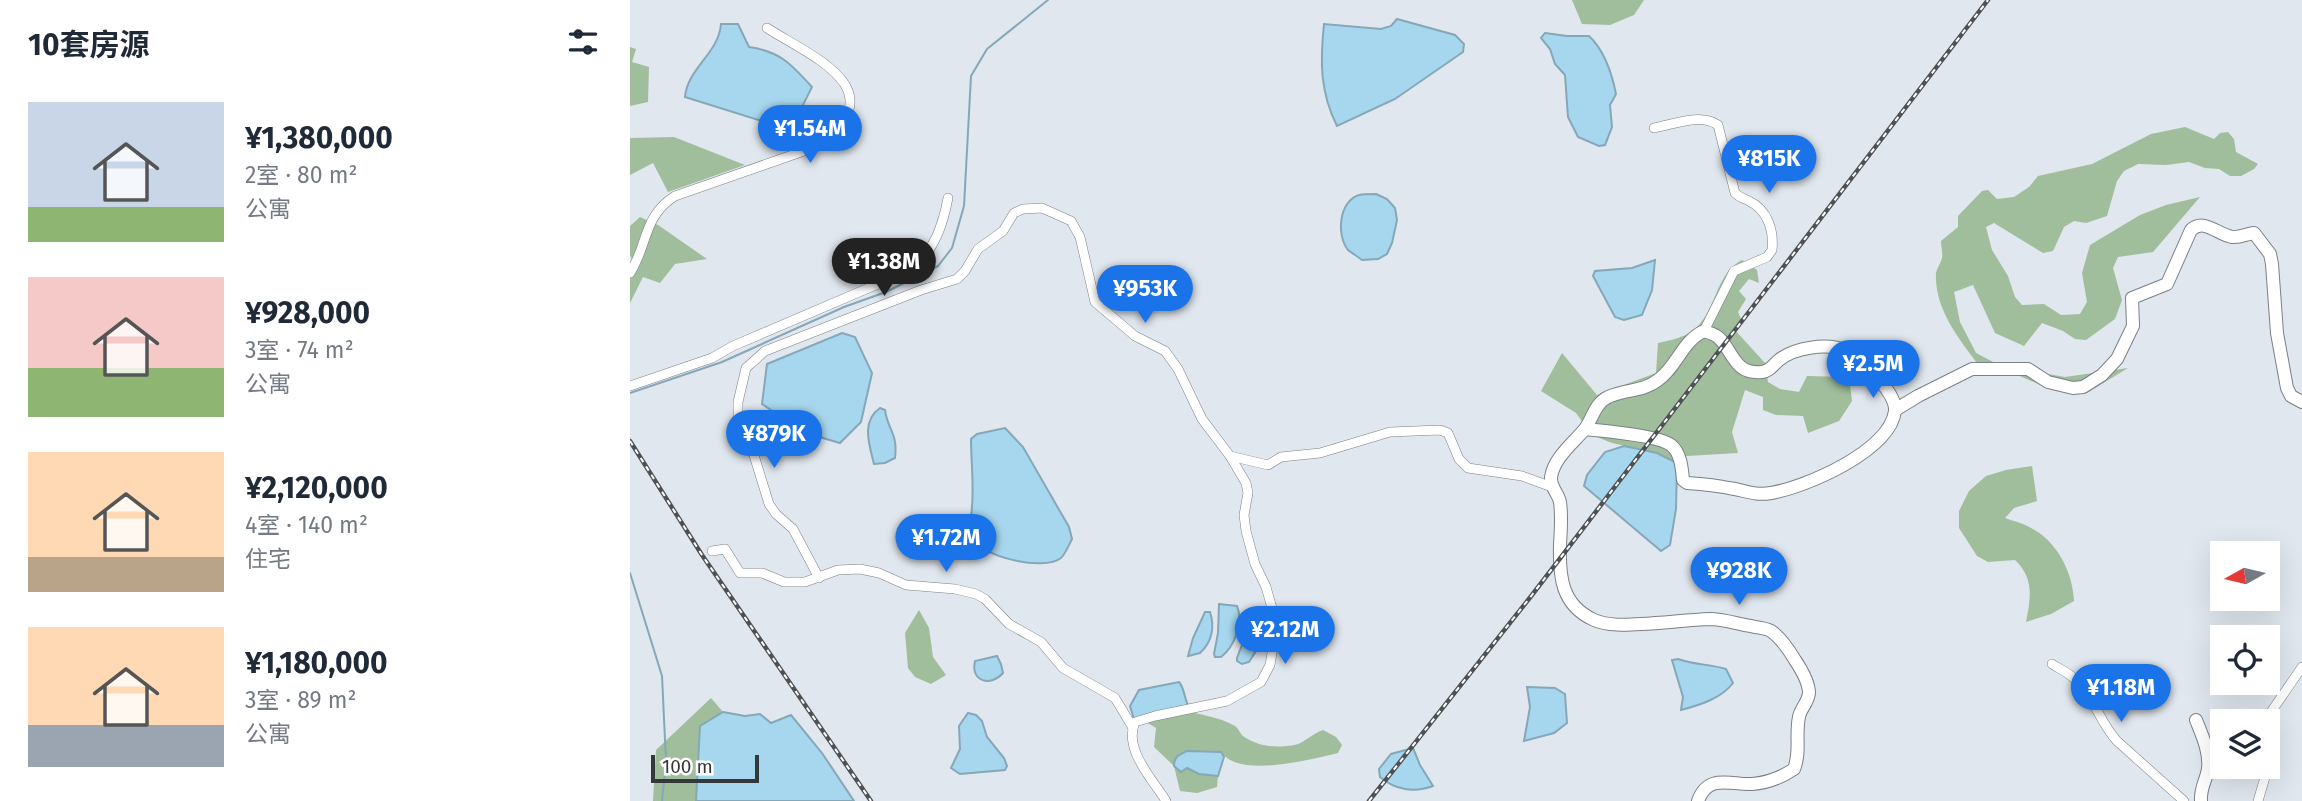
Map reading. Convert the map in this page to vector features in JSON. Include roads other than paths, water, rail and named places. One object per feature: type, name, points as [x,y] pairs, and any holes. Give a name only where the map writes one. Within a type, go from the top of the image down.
[{"type":"street","points":[[630,273],[646,230],[666,201],[821,145],[848,113],[850,91],[839,74],[766,28]]},
{"type":"street","points":[[1654,128],[1700,118],[1711,120],[1718,125],[1735,193],[1765,213],[1771,228],[1772,250],[1767,257],[1734,271],[1704,331],[1693,337],[1668,372],[1639,390],[1608,397],[1601,402],[1593,411],[1585,429],[1563,452],[1551,477],[1562,513],[1562,588],[1567,598],[1593,620],[1623,625],[1712,619],[1769,630],[1779,637],[1801,668],[1809,692],[1799,715],[1799,758],[1794,769],[1774,779],[1751,784],[1726,781],[1712,785],[1700,794],[1698,801]]},
{"type":"street","points":[[630,386],[712,358],[733,346],[914,269],[926,258],[932,246],[943,223],[948,198]]},
{"type":"street","points":[[819,578],[793,529],[769,504],[749,439],[738,423],[738,402],[746,368],[765,351],[776,349],[921,290],[957,279],[978,249],[1003,231],[1014,213],[1023,209],[1042,208],[1053,211],[1071,221],[1080,237],[1095,302],[1135,336],[1165,351],[1178,369],[1202,419],[1246,482],[1246,531],[1274,615],[1270,665],[1261,682],[1241,695],[1199,708],[1142,719],[1135,722],[1133,728]]},
{"type":"street","points":[[1585,429],[1654,439],[1670,444],[1681,464],[1683,481],[1687,483],[1732,488],[1750,494],[1768,494],[1803,484],[1870,450],[1881,437],[1895,410],[1972,369],[2028,369],[2048,382],[2073,388],[2092,382],[2117,359],[2128,338],[2133,326],[2132,298],[2167,284],[2191,230],[2196,225],[2203,224],[2235,237],[2254,233],[2270,254],[2277,304],[2277,332],[2287,388],[2291,396],[2302,402]]},
{"type":"street","points":[[1704,331],[1719,337],[1731,358],[1751,371],[1763,372],[1793,353],[1817,347],[1847,351],[1883,384],[1895,410]]},
{"type":"street","points":[[756,337],[765,351]]},
{"type":"street","points":[[1230,456],[1268,465],[1281,457],[1320,453],[1390,432],[1440,430],[1448,433],[1459,459],[1468,468],[1522,476],[1552,487]]},
{"type":"street","points":[[712,551],[722,548],[725,550],[740,573],[762,573],[777,580],[805,582],[838,570],[860,569],[879,573],[906,585],[956,589],[976,594],[985,599],[1009,624],[1041,642],[1063,668],[1115,698],[1133,728],[1141,765],[1166,801]]},
{"type":"street","points":[[2052,664],[2076,680],[2117,741],[2184,801]]},
{"type":"street","points":[[2258,801],[2273,750],[2269,719],[2271,712],[2302,667]]},
{"type":"street","points":[[2196,720],[2206,744],[2208,765],[2200,791],[2201,801]]},
{"type":"water","points":[[1397,19],[1455,35],[1464,44],[1463,52],[1395,99],[1337,126],[1324,89],[1324,24],[1381,29],[1391,26]]},
{"type":"water","points":[[721,24],[738,24],[749,47],[785,60],[812,87],[796,119],[783,118],[768,123],[685,97],[691,78],[715,44]]},
{"type":"water","points":[[1545,33],[1589,36],[1603,55],[1616,94],[1610,105],[1612,127],[1605,145],[1599,146],[1578,137],[1568,117],[1565,75],[1555,64],[1550,49],[1541,38]]},
{"type":"water","points":[[1376,194],[1387,199],[1395,208],[1397,220],[1387,254],[1378,259],[1362,260],[1344,244],[1342,219],[1352,198]]},
{"type":"water","points":[[1655,260],[1652,290],[1642,315],[1624,320],[1615,317],[1593,276],[1595,271],[1632,268]]},
{"type":"water","points":[[842,333],[855,337],[872,373],[861,422],[840,443],[806,433],[762,404],[767,364]]},
{"type":"water","points":[[880,408],[885,410],[896,450],[895,458],[874,464],[868,426],[874,413]]},
{"type":"water","points":[[1005,428],[1023,447],[1069,527],[1072,539],[1061,558],[1052,562],[1027,563],[999,556],[977,544],[971,537],[971,439],[977,434]]},
{"type":"water","points":[[1624,446],[1657,453],[1677,463],[1676,509],[1670,545],[1661,551],[1584,486],[1587,475],[1605,452]]},
{"type":"water","points":[[1219,604],[1237,606],[1239,620],[1237,634],[1230,647],[1221,657],[1215,657],[1214,654]]},
{"type":"water","points":[[1250,609],[1266,609],[1270,614],[1270,645],[1260,645],[1249,662],[1242,664],[1237,658],[1245,637]]},
{"type":"water","points":[[1205,612],[1210,612],[1210,639],[1200,653],[1188,656],[1193,638]]},
{"type":"water","points":[[997,656],[1003,673],[988,681],[978,678],[974,668],[975,661]]},
{"type":"water","points":[[1672,660],[1726,669],[1733,683],[1717,697],[1681,710],[1683,697]]},
{"type":"water","points":[[1179,682],[1189,707],[1134,719],[1130,706],[1139,690]]},
{"type":"water","points":[[1527,687],[1555,688],[1565,694],[1567,723],[1554,733],[1524,741],[1530,707]]},
{"type":"water","points":[[723,712],[745,716],[760,714],[771,723],[791,715],[822,753],[854,801],[696,801],[700,726]]},
{"type":"water","points":[[968,713],[976,715],[982,721],[987,737],[1004,758],[1007,766],[1005,770],[960,774],[951,768],[960,749],[959,726]]},
{"type":"water","points":[[1413,748],[1433,786],[1405,789],[1380,777],[1379,769],[1391,754]]},
{"type":"water","points":[[1187,751],[1221,752],[1224,757],[1218,776],[1199,774],[1187,768],[1181,772],[1174,766],[1175,760]]},
{"type":"waterway","points":[[630,393],[722,362],[844,307],[886,292],[938,266],[952,248],[964,206],[971,76],[987,49],[1048,0]]},
{"type":"waterway","points":[[630,573],[662,676],[666,761],[662,801]]},
{"type":"railway","points":[[1369,801],[1532,595],[1988,0]]},
{"type":"railway","points":[[630,441],[702,555],[871,801]]}]
